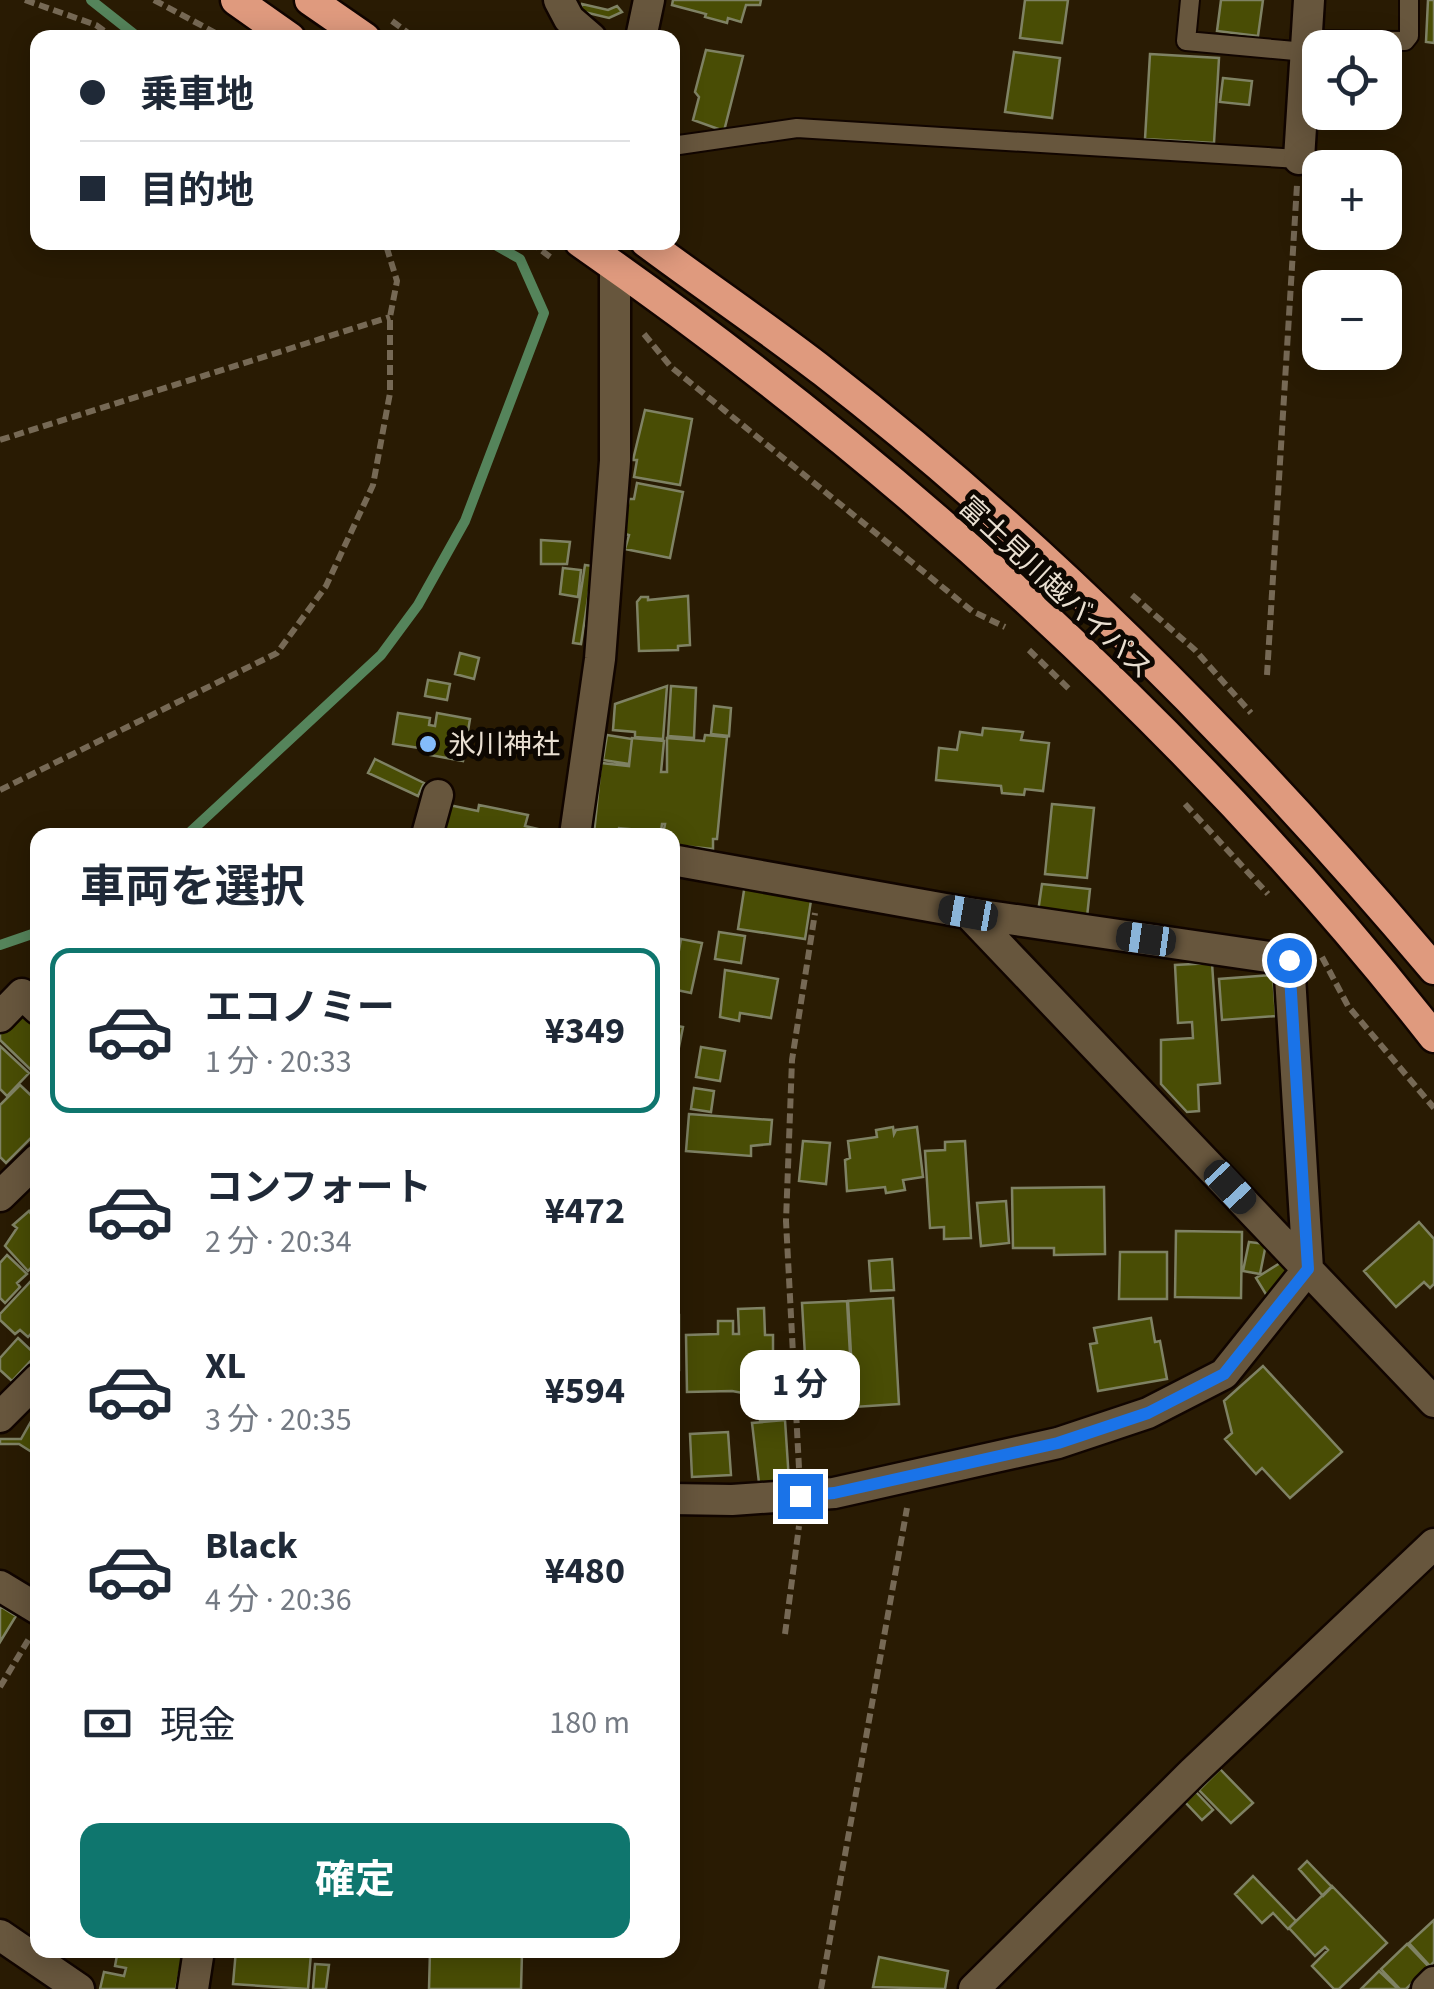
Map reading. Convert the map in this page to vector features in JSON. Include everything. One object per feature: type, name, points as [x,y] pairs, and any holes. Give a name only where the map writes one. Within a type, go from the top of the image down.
[{"type":"highway","points":[[236,0],[279,30]]},
{"type":"highway","points":[[310,0],[353,30]]},
{"type":"highway","name":"富士見川越バイパス","points":[[657,250],[822,371],[938,466],[1064,578],[1200,710],[1363,885],[1434,970]]},
{"type":"highway","name":"富士見川越バイパス","points":[[568,252],[616,255],[894,484],[1007,583],[1156,726],[1271,845],[1434,1037]]},
{"type":"street","points":[[559,0],[569,19],[582,30]]},
{"type":"street","points":[[643,30],[649,0]]},
{"type":"street","points":[[1308,30],[1309,0]]},
{"type":"street","points":[[1298,159],[1302,109]]},
{"type":"street","points":[[576,828],[600,659],[612,501],[616,255]]},
{"type":"street","points":[[429,828],[438,795]]},
{"type":"street","points":[[680,861],[968,913],[1289,960],[1308,1269],[1224,1374],[1148,1413],[1058,1443],[834,1493],[680,1499]]},
{"type":"street","points":[[968,913],[1434,1402]]},
{"type":"street","points":[[0,1018],[22,994],[30,1002]]},
{"type":"street","points":[[0,1196],[30,1167]]},
{"type":"street","points":[[0,1417],[30,1388]]},
{"type":"street","points":[[974,1989],[1192,1772],[1434,1544]]},
{"type":"street","points":[[0,1586],[30,1605]]},
{"type":"street","points":[[0,1935],[30,1956]]},
{"type":"street","points":[[33,1958],[78,1989]]},
{"type":"street","points":[[193,1989],[198,1958]]},
{"type":"street","points":[[1428,1989],[1434,1982]]},
{"type":"lane","points":[[1190,0],[1186,41],[1302,46]]},
{"type":"lane","points":[[1402,41],[1409,36],[1409,0]]},
{"type":"lane","points":[[680,145],[797,128],[1298,159]]},
{"type":"path","points":[[25,0],[104,30]]},
{"type":"path","points":[[154,0],[211,30]]},
{"type":"path","points":[[1266,675],[1298,159]]},
{"type":"path","points":[[0,790],[278,653],[326,586],[373,486],[390,393],[390,317],[397,281],[387,250]]},
{"type":"path","points":[[614,304],[670,367],[972,611],[1012,633]]},
{"type":"path","points":[[0,440],[390,317]]},
{"type":"path","points":[[1022,643],[1070,690]]},
{"type":"path","points":[[1178,798],[1278,906]]},
{"type":"path","points":[[785,1634],[800,1520],[786,1220],[792,1060],[819,887]]},
{"type":"path","points":[[1320,952],[1348,1006],[1434,1108]]},
{"type":"path","points":[[821,1989],[910,1476]]},
{"type":"path","points":[[0,1687],[30,1636]]},
{"type":"building","points":[[673,0],[761,0],[760,5],[746,5],[741,22],[728,18],[727,23],[672,5]]},
{"type":"building","points":[[1025,0],[1068,0],[1062,43],[1020,38]]},
{"type":"building","points":[[1221,0],[1263,0],[1258,36],[1217,31]]},
{"type":"building","points":[[1428,0],[1434,0],[1434,43],[1426,42]]},
{"type":"building","points":[[582,4],[608,10],[617,6],[622,12],[609,18],[580,11]]},
{"type":"building","points":[[706,50],[743,56],[724,131],[693,120],[699,97],[695,92]]},
{"type":"building","points":[[1014,52],[1060,58],[1052,118],[1005,112]]},
{"type":"building","points":[[1150,54],[1219,58],[1214,143],[1145,139]]},
{"type":"building","points":[[1223,78],[1252,81],[1249,105],[1220,102]]},
{"type":"building","points":[[645,410],[692,419],[680,485],[634,477],[637,460],[633,460]]},
{"type":"building","points":[[637,483],[683,492],[670,558],[625,549],[629,535],[622,533],[629,499],[634,499]]},
{"type":"building","points":[[541,540],[570,542],[567,564],[541,564]]},
{"type":"building","points":[[585,565],[593,566],[581,644],[573,643]]},
{"type":"building","points":[[563,568],[581,570],[578,597],[560,594]]},
{"type":"building","points":[[688,596],[690,645],[678,646],[678,650],[639,651],[637,602],[641,597],[648,600]]},
{"type":"building","points":[[460,653],[479,658],[474,679],[455,674]]},
{"type":"building","points":[[428,680],[450,684],[447,700],[425,696]]},
{"type":"building","points":[[667,686],[663,739],[613,730],[615,704]]},
{"type":"building","points":[[671,686],[696,688],[694,738],[668,736]]},
{"type":"building","points":[[714,706],[731,708],[729,736],[711,734]]},
{"type":"building","points":[[398,713],[430,718],[429,725],[435,726],[437,713],[470,719],[463,761],[430,755],[432,744],[427,743],[426,749],[393,744]]},
{"type":"building","points":[[983,728],[1023,732],[1021,740],[1049,743],[1043,791],[1025,789],[1024,795],[1002,793],[1001,786],[936,780],[939,748],[957,750],[960,732],[982,735]]},
{"type":"building","points":[[607,735],[632,739],[629,764],[603,760]]},
{"type":"building","points":[[705,735],[727,737],[713,849],[680,846],[680,828],[664,828],[665,824],[662,828],[595,828],[601,763],[629,766],[632,738],[664,741],[661,772],[667,772],[667,738],[704,741]]},
{"type":"building","points":[[375,759],[424,783],[418,796],[368,773]]},
{"type":"building","points":[[1052,804],[1094,808],[1087,878],[1045,874]]},
{"type":"building","points":[[449,805],[478,811],[479,805],[528,815],[525,826],[534,828],[444,828]]},
{"type":"building","points":[[745,884],[812,894],[805,939],[738,929]]},
{"type":"building","points":[[1042,884],[1090,889],[1087,917],[1038,912]]},
{"type":"building","points":[[719,932],[745,936],[741,963],[715,959]]},
{"type":"building","points":[[681,939],[702,943],[691,993],[680,991]]},
{"type":"building","points":[[1212,963],[1220,1083],[1198,1085],[1199,1111],[1187,1112],[1161,1084],[1161,1040],[1193,1038],[1192,1022],[1178,1023],[1175,965]]},
{"type":"building","points":[[725,970],[778,979],[771,1018],[740,1013],[739,1021],[720,1017]]},
{"type":"building","points":[[1273,975],[1276,1016],[1222,1020],[1219,979]]},
{"type":"building","points":[[19,1012],[30,1022],[30,1069],[0,1040],[0,1032]]},
{"type":"building","points":[[0,1046],[29,1073],[7,1096],[0,1089]]},
{"type":"building","points":[[701,1047],[725,1051],[720,1081],[696,1077]]},
{"type":"building","points":[[20,1085],[30,1094],[30,1139],[6,1163],[0,1157],[0,1105]]},
{"type":"building","points":[[694,1088],[714,1091],[711,1112],[691,1109]]},
{"type":"building","points":[[689,1114],[772,1120],[770,1144],[751,1146],[751,1156],[686,1151]]},
{"type":"building","points":[[893,1127],[894,1134],[896,1130],[917,1127],[923,1177],[903,1180],[905,1190],[886,1193],[885,1187],[847,1191],[848,1141],[877,1137],[876,1130]]},
{"type":"building","points":[[803,1141],[830,1143],[826,1184],[799,1181]]},
{"type":"building","points":[[965,1141],[971,1238],[944,1239],[944,1227],[930,1228],[925,1151],[945,1150],[945,1142]]},
{"type":"building","points":[[1104,1187],[1105,1254],[1054,1255],[1054,1248],[1013,1248],[1012,1188]]},
{"type":"building","points":[[1006,1201],[1009,1243],[981,1246],[977,1203]]},
{"type":"building","points":[[29,1211],[28,1271],[5,1246],[17,1228],[13,1225]]},
{"type":"building","points":[[1419,1222],[1434,1239],[1434,1284],[1430,1288],[1424,1282],[1396,1307],[1364,1271]]},
{"type":"building","points":[[1176,1231],[1242,1232],[1241,1298],[1175,1297]]},
{"type":"building","points":[[1249,1242],[1266,1244],[1260,1274],[1243,1271]]},
{"type":"building","points":[[1120,1252],[1167,1252],[1167,1299],[1119,1299]]},
{"type":"building","points":[[7,1255],[27,1274],[5,1303],[0,1298],[0,1263]]},
{"type":"building","points":[[892,1259],[894,1290],[871,1291],[869,1261]]},
{"type":"building","points":[[1285,1260],[1296,1278],[1267,1296],[1256,1278]]},
{"type":"building","points":[[30,1282],[28,1337],[20,1330],[15,1334],[0,1320],[0,1314]]},
{"type":"building","points":[[893,1298],[899,1404],[854,1407],[848,1301]]},
{"type":"building","points":[[847,1301],[853,1407],[808,1409],[802,1303]]},
{"type":"building","points":[[764,1308],[765,1335],[773,1335],[773,1365],[763,1365],[763,1397],[743,1397],[743,1393],[732,1391],[687,1392],[686,1335],[718,1334],[718,1321],[733,1321],[733,1334],[739,1334],[738,1309]]},
{"type":"building","points":[[1151,1318],[1167,1379],[1098,1391],[1090,1344],[1097,1343],[1094,1328]]},
{"type":"building","points":[[18,1338],[30,1349],[30,1362],[12,1381],[0,1370],[0,1358]]},
{"type":"building","points":[[1263,1366],[1342,1452],[1290,1498],[1262,1468],[1256,1474],[1225,1439],[1232,1433],[1224,1401]]},
{"type":"building","points":[[784,1406],[785,1419],[760,1420],[760,1407]]},
{"type":"building","points":[[785,1420],[789,1481],[759,1483],[752,1423]]},
{"type":"building","points":[[30,1423],[30,1451],[19,1444],[0,1444],[0,1439],[21,1439]]},
{"type":"building","points":[[728,1432],[731,1475],[692,1477],[690,1434]]},
{"type":"building","points":[[0,1606],[16,1616],[0,1642]]},
{"type":"building","points":[[1220,1769],[1253,1803],[1231,1823],[1199,1790]]},
{"type":"building","points":[[1196,1792],[1213,1810],[1202,1820],[1185,1802]]},
{"type":"building","points":[[1307,1861],[1332,1887],[1323,1896],[1299,1869]]},
{"type":"building","points":[[1253,1876],[1296,1921],[1288,1929],[1273,1913],[1262,1923],[1235,1894]]},
{"type":"building","points":[[1332,1886],[1387,1943],[1339,1989],[1334,1989],[1312,1966],[1328,1950],[1325,1947],[1315,1956],[1289,1928]]},
{"type":"building","points":[[1434,1920],[1434,1962],[1430,1966],[1409,1943]]},
{"type":"building","points":[[1407,1944],[1429,1967],[1406,1989],[1400,1989],[1381,1969]]},
{"type":"building","points":[[879,1957],[948,1971],[945,1989],[873,1987]]},
{"type":"building","points":[[116,1958],[182,1958],[176,1989],[100,1989],[104,1972],[124,1976],[126,1968],[115,1966]]},
{"type":"building","points":[[235,1958],[311,1958],[308,1989],[233,1984]]},
{"type":"building","points":[[430,1958],[522,1958],[521,1989],[429,1989]]},
{"type":"building","points":[[315,1964],[329,1965],[326,1989],[313,1989]]},
{"type":"building","points":[[1379,1971],[1398,1989],[1361,1989]]},
{"type":"waterway","points":[[91,0],[129,30]]},
{"type":"waterway","points":[[195,828],[381,655],[418,605],[465,521],[544,313],[520,259],[504,250]]},
{"type":"waterway","points":[[0,945],[30,935]]},
{"type":"place","name":"氷川神社","points":[[428,744]]},
{"type":"route","points":[[800,1496],[834,1493],[1058,1443],[1148,1413],[1224,1374],[1308,1269],[1289,960]]}]
